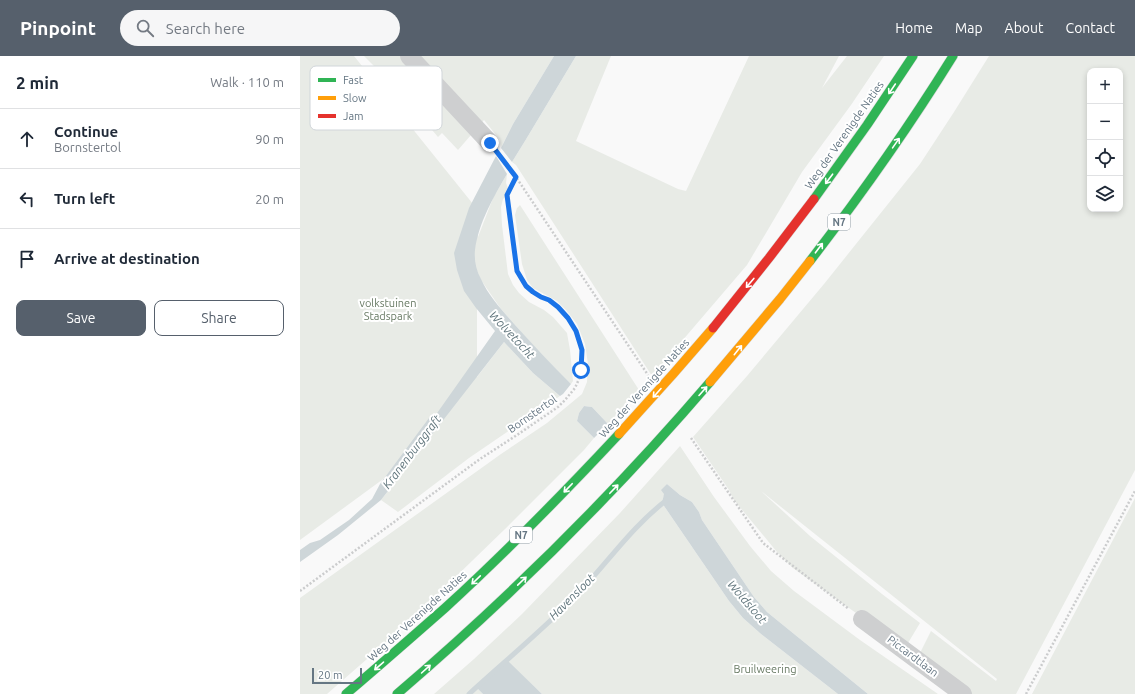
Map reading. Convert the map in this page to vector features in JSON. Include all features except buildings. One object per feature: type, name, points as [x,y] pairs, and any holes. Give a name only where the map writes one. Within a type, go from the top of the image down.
[{"type":"highway","name":"Weg der Verenigde Naties","points":[[346,694],[457,598],[606,449],[661,388],[767,262],[852,148],[913,56]]},
{"type":"highway","name":"N7","points":[[397,694],[493,609],[572,532],[632,470],[713,380],[777,303],[829,235],[907,127],[953,56]]},
{"type":"street","points":[[409,56],[418,66]]},
{"type":"street","points":[[442,91],[490,143]]},
{"type":"street","name":"Piccardtlaan","points":[[862,619],[963,694]]},
{"type":"path","points":[[490,143],[516,177],[648,376]]},
{"type":"path","name":"Bornstertol","points":[[300,591],[480,459],[558,407],[575,388],[579,379],[582,360],[581,345],[576,331],[568,318],[558,307],[526,286],[517,271],[507,195],[516,177]]},
{"type":"path","points":[[691,438],[763,543],[862,619]]},
{"type":"path","points":[[1026,694],[1135,491]]},
{"type":"green space","name":"volkstuinen Stadspark","points":[[300,56],[354,56],[362,66],[310,66],[310,130],[413,130],[477,209],[478,237],[493,198],[507,174],[506,183],[509,191],[503,199],[501,207],[508,274],[519,293],[529,302],[553,317],[567,333],[573,381],[571,384],[541,354],[501,309],[481,280],[477,271],[477,377],[504,342],[533,373],[560,396],[469,458],[398,512],[381,500],[416,455],[300,540]]},
{"type":"green space","points":[[364,56],[554,56],[513,124],[501,148],[500,140],[484,120],[458,150],[442,133],[438,137],[432,130],[442,130],[442,66],[374,66]]},
{"type":"green space","points":[[576,56],[611,56],[576,141],[678,189],[686,191],[749,56],[839,56],[822,88],[847,56],[884,56],[851,105],[802,172],[747,265],[652,376],[516,165],[512,162]]},
{"type":"green space","points":[[989,56],[1135,56],[1135,470],[1016,694],[971,694],[918,657],[931,631],[996,681],[997,679],[761,491],[810,536],[920,623],[905,648],[793,568],[777,552],[734,500],[729,490],[693,437],[747,376],[824,284],[920,164]]},
{"type":"green space","points":[[520,205],[639,390],[608,424],[592,407],[584,406],[579,413],[577,421],[594,438],[584,450],[407,624],[327,694],[300,694],[300,598],[501,454],[547,423],[582,394],[587,382],[588,364],[585,344],[577,324],[566,310],[557,301],[533,288],[527,280],[522,264],[515,215],[517,208]]},
{"type":"green space","name":"Bruilweering","points":[[680,446],[714,497],[750,546],[771,571],[794,591],[860,640],[938,694],[868,694],[767,612],[754,597],[702,520],[699,512],[692,502],[680,495],[667,484],[662,503],[729,601],[743,618],[761,634],[838,694],[542,694],[506,660],[476,687],[483,694],[434,694],[522,614],[620,513]]},
{"type":"green space","points":[[1135,498],[1135,694],[1032,694]]},
{"type":"water","points":[[554,56],[576,56],[512,162],[501,148],[513,124]]},
{"type":"water","points":[[496,156],[507,174],[492,201],[479,230],[475,254],[478,272],[484,286],[501,309],[571,384],[560,396],[533,373],[504,342],[381,500],[338,535],[300,562],[300,550],[310,543],[320,540],[349,520],[372,499],[380,484],[432,414],[435,416],[495,331],[464,291],[457,270],[454,253],[469,208]]},
{"type":"water","points":[[584,406],[592,407],[608,424],[594,438],[577,421],[579,413]]},
{"type":"water","name":"Woldsloot","points":[[667,484],[680,495],[692,502],[699,512],[702,520],[754,597],[767,612],[868,694],[838,694],[761,634],[743,618],[729,601],[662,503],[664,494],[661,490]]},
{"type":"water","points":[[506,660],[542,694],[483,694],[476,687]]},
{"type":"waterway","name":"Havensloot","points":[[469,694],[561,611],[586,585],[630,534],[668,499]]},
{"type":"traffic: fast","points":[[814,199],[867,125],[913,56]]},
{"type":"traffic: fast","points":[[810,261],[884,160],[953,56]]},
{"type":"traffic: fast","points":[[397,694],[439,658],[560,544],[674,424],[710,382]]},
{"type":"traffic: fast","points":[[346,694],[445,608],[490,566],[619,434]]},
{"type":"traffic: slow","points":[[710,382],[810,261]]},
{"type":"traffic: slow","points":[[619,434],[713,328]]},
{"type":"traffic: jam","points":[[713,328],[814,199]]},
{"type":"route","points":[[490,143],[516,177],[507,195],[517,271],[526,286],[541,297],[549,300],[568,318],[580,340],[582,350],[581,370]]},
{"type":"water label","name":"Wolvetocht","points":[[512,335]]},
{"type":"water label","name":"Kranenburggraft","points":[[412,452]]}]
